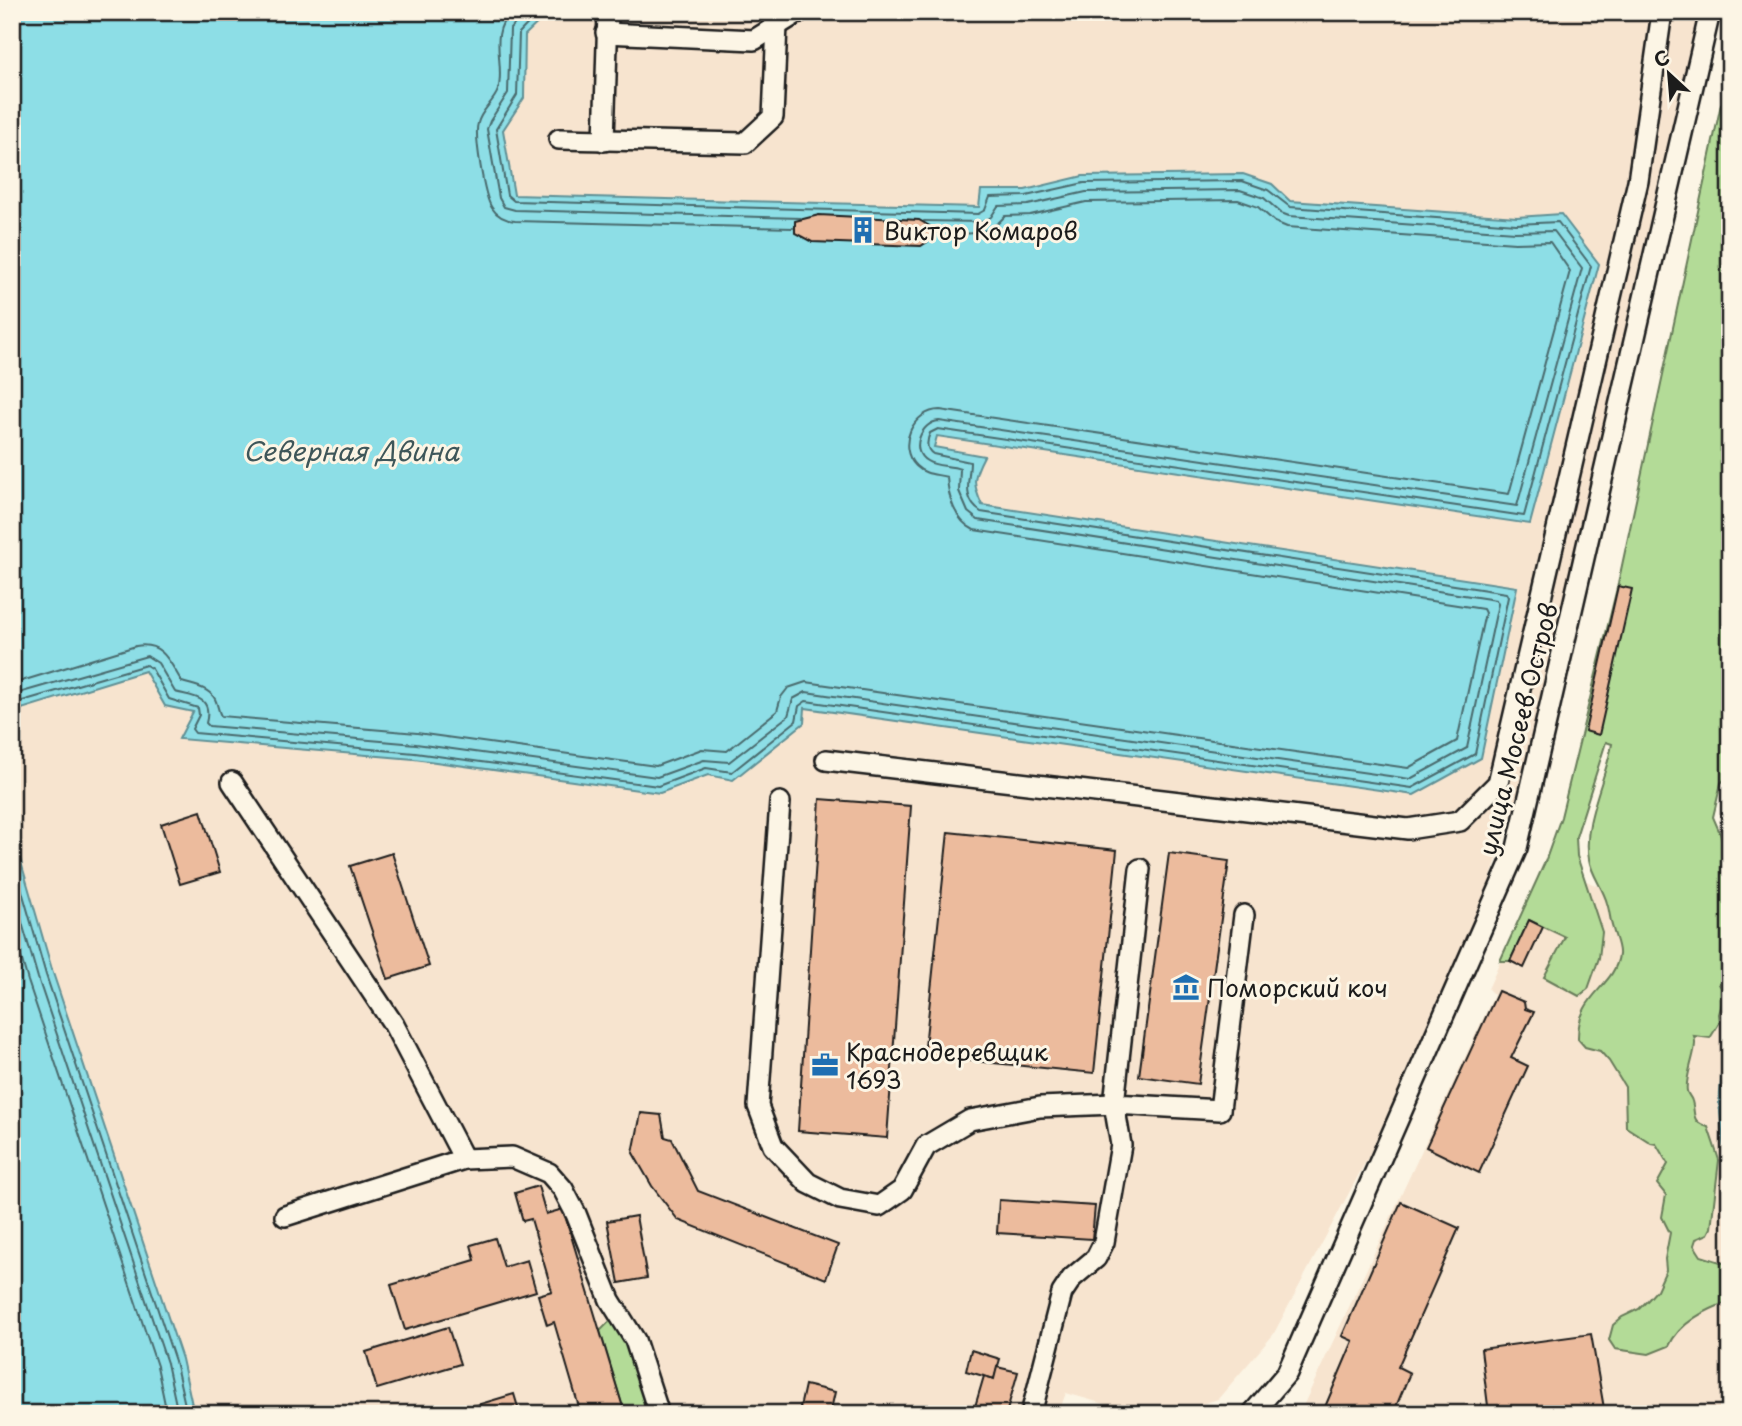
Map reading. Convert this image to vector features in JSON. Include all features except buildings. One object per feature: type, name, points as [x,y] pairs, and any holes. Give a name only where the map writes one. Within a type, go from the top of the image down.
[{"type":"street","points":[[604,141],[608,12]]},
{"type":"street","points":[[606,33],[754,40],[799,12]]},
{"type":"street","points":[[826,760],[1408,829],[1460,821],[1498,783],[1638,181],[1662,12]]},
{"type":"street","name":"улица Мосеев Остров","points":[[1252,1414],[1287,1373],[1517,848],[1710,12]]},
{"type":"street","points":[[559,139],[745,143],[773,117],[777,25]]},
{"type":"street","points":[[232,782],[394,1025],[464,1159]]},
{"type":"street","points":[[780,802],[758,1106],[773,1146],[808,1184],[840,1199],[879,1206],[902,1190],[926,1146],[970,1120],[1040,1107],[1114,1104],[1220,1110],[1244,915]]},
{"type":"street","points":[[1031,1414],[1062,1293],[1072,1278],[1096,1258],[1104,1242],[1121,1145],[1114,1104],[1140,869]]},
{"type":"street","points":[[285,1216],[464,1159],[512,1157],[549,1173],[563,1189],[576,1213],[610,1300],[635,1340],[659,1414]]},
{"type":"shaded area","points":[[545,12],[1699,12],[1639,299],[1516,801],[1469,944],[1389,1118],[1273,1335],[1218,1399],[1170,1414],[1139,1414],[1066,1393],[1058,1414],[194,1414],[182,1359],[53,973],[12,831],[12,712],[145,671],[165,706],[193,712],[180,739],[414,759],[660,793],[708,775],[805,708],[1414,795],[1517,587],[982,505],[973,485],[977,469],[934,448],[936,436],[1530,524],[1561,214],[1517,217],[1290,201],[1272,184],[1083,176],[1025,190],[982,190],[980,207],[514,194],[503,130],[524,98],[525,35],[546,16]]},
{"type":"shaded area","points":[[1545,862],[1730,947],[1730,1039],[1722,1072],[1719,1103],[1730,1208],[1730,1414],[1294,1414],[1304,1404],[1494,995],[1488,989]]},
{"type":"green space","points":[[1730,97],[1730,680],[1725,696],[1730,706],[1730,774],[1721,783],[1713,817],[1730,871],[1725,889],[1730,905],[1730,964],[1726,976],[1719,984],[1725,993],[1719,1014],[1720,1022],[1710,1038],[1694,1036],[1695,1048],[1687,1093],[1698,1122],[1708,1127],[1719,1160],[1711,1228],[1708,1234],[1696,1239],[1694,1245],[1701,1256],[1730,1265],[1730,1301],[1695,1318],[1680,1330],[1669,1346],[1649,1354],[1615,1349],[1609,1340],[1613,1325],[1648,1300],[1657,1290],[1666,1270],[1665,1259],[1670,1233],[1662,1217],[1666,1195],[1657,1184],[1668,1164],[1656,1144],[1626,1127],[1625,1087],[1600,1051],[1585,1047],[1578,1039],[1583,1012],[1610,976],[1619,955],[1607,903],[1590,865],[1588,845],[1592,816],[1612,744],[1606,742],[1576,837],[1577,856],[1602,932],[1599,958],[1588,989],[1579,996],[1544,977],[1565,937],[1529,920],[1510,961],[1500,961],[1545,862],[1561,817],[1618,584],[1721,104]]},
{"type":"green space","points":[[612,1319],[620,1320],[652,1414],[625,1414],[600,1331]]},
{"type":"water","name":"Северная Двина","points":[[12,12],[545,12],[546,15],[525,35],[524,98],[503,130],[514,195],[979,207],[981,190],[1025,190],[1083,176],[1243,174],[1272,184],[1290,201],[1517,217],[1561,214],[1599,264],[1530,524],[937,436],[934,447],[984,456],[975,480],[982,505],[1517,587],[1481,758],[1414,795],[805,708],[804,723],[733,780],[708,775],[660,793],[414,759],[179,739],[193,712],[165,706],[145,671],[12,712]]},
{"type":"water","points":[[12,831],[53,973],[182,1359],[194,1414],[12,1414]]},
{"type":"water","points":[[1730,1039],[1730,1208],[1719,1103],[1722,1072]]},
{"type":"place","name":"Виктор Комаров","points":[[863,230]]},
{"type":"place","name":"Поморский коч","points":[[1186,987]]},
{"type":"place","name":"Краснодеревщик 1693","points":[[825,1065]]}]
